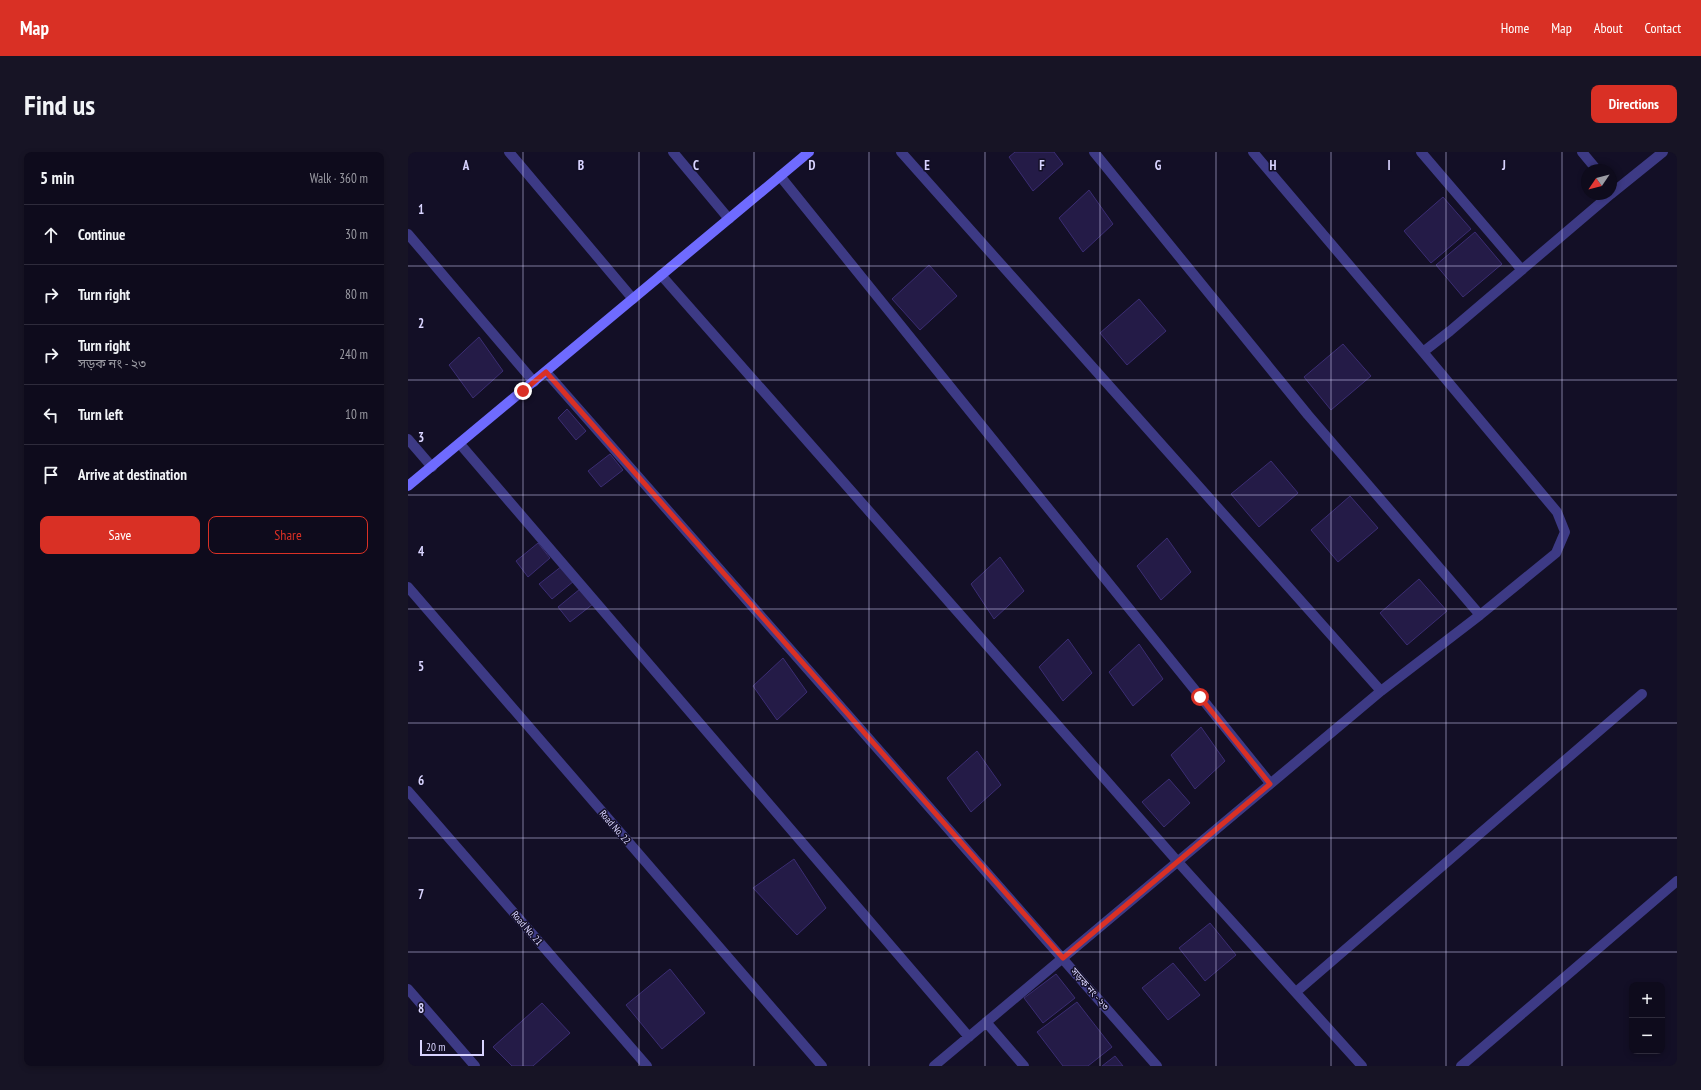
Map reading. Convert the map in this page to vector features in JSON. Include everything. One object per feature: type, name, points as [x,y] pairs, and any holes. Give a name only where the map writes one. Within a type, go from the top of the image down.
[{"type":"street","points":[[509,152],[633,299]]},
{"type":"street","points":[[673,152],[729,219]]},
{"type":"street","points":[[408,486],[809,152]]},
{"type":"street","points":[[901,152],[1381,690]]},
{"type":"street","points":[[1094,152],[1308,415],[1480,615]]},
{"type":"street","points":[[934,1066],[1381,690],[1480,615],[1556,553],[1565,532],[1557,512],[1424,352],[1252,152]]},
{"type":"street","points":[[1421,152],[1522,270]]},
{"type":"street","points":[[1582,152],[1592,164]]},
{"type":"street","points":[[1617,187],[1662,152]]},
{"type":"street","points":[[780,176],[1270,784]]},
{"type":"street","points":[[1424,352],[1522,270],[1602,200]]},
{"type":"street","points":[[408,234],[534,382]]},
{"type":"street","points":[[661,275],[1178,862],[1362,1066]]},
{"type":"street","name":"সড়ক নং - ২৩","points":[[546,372],[1157,1066]]},
{"type":"street","points":[[408,439],[432,467]]},
{"type":"street","points":[[460,444],[969,1036]]},
{"type":"street","name":"Road No. 22","points":[[408,587],[822,1066]]},
{"type":"street","points":[[1296,992],[1642,694]]},
{"type":"street","name":"Road No. 21","points":[[408,791],[647,1066]]},
{"type":"street","points":[[1461,1066],[1677,881]]},
{"type":"street","points":[[408,989],[475,1066]]},
{"type":"street","points":[[986,1022],[1024,1066]]},
{"type":"building","points":[[1015,152],[1054,152],[1063,164],[1033,191],[1009,157]]},
{"type":"building","points":[[1089,190],[1113,224],[1083,252],[1059,218]]},
{"type":"building","points":[[1443,197],[1471,229],[1431,263],[1404,231]]},
{"type":"building","points":[[1475,232],[1502,264],[1463,297],[1436,265]]},
{"type":"building","points":[[929,265],[957,296],[920,330],[892,299]]},
{"type":"building","points":[[1139,299],[1166,331],[1127,365],[1100,333]]},
{"type":"building","points":[[479,337],[503,371],[473,398],[449,365]]},
{"type":"building","points":[[1343,344],[1371,376],[1331,410],[1304,377]]},
{"type":"building","points":[[567,409],[586,431],[576,440],[558,418]]},
{"type":"building","points":[[610,454],[623,470],[601,487],[588,471]]},
{"type":"building","points":[[1271,461],[1298,493],[1259,527],[1231,494]]},
{"type":"building","points":[[1350,496],[1378,528],[1338,562],[1311,530]]},
{"type":"building","points":[[1167,538],[1191,572],[1161,600],[1137,566]]},
{"type":"building","points":[[538,543],[550,558],[528,577],[516,561]]},
{"type":"building","points":[[1000,557],[1024,591],[994,619],[971,584]]},
{"type":"building","points":[[562,566],[574,581],[552,599],[539,584]]},
{"type":"building","points":[[1419,579],[1447,611],[1407,645],[1380,613]]},
{"type":"building","points":[[580,589],[593,604],[570,622],[558,607]]},
{"type":"building","points":[[1068,639],[1092,673],[1063,701],[1039,667]]},
{"type":"building","points":[[1139,644],[1163,679],[1133,706],[1109,672]]},
{"type":"building","points":[[783,658],[807,692],[777,720],[753,686]]},
{"type":"building","points":[[1201,727],[1225,761],[1195,789],[1171,755]]},
{"type":"building","points":[[977,751],[1001,785],[971,812],[947,778]]},
{"type":"building","points":[[1169,779],[1190,803],[1164,827],[1142,802]]},
{"type":"building","points":[[794,859],[826,908],[797,935],[753,888]]},
{"type":"building","points":[[1210,923],[1236,955],[1205,981],[1179,948]]},
{"type":"building","points":[[1173,963],[1200,995],[1168,1020],[1142,988]]},
{"type":"building","points":[[670,969],[705,1013],[662,1049],[626,1005]]},
{"type":"building","points":[[1056,974],[1075,998],[1043,1023],[1024,998]]},
{"type":"building","points":[[1077,1002],[1112,1047],[1088,1066],[1063,1066],[1037,1032]]},
{"type":"building","points":[[542,1003],[570,1033],[533,1066],[512,1066],[493,1047]]},
{"type":"building","points":[[1115,1056],[1123,1066],[1102,1066]]},
{"type":"route","points":[[523,391],[546,372],[1063,958],[1270,784],[1200,697]]}]
